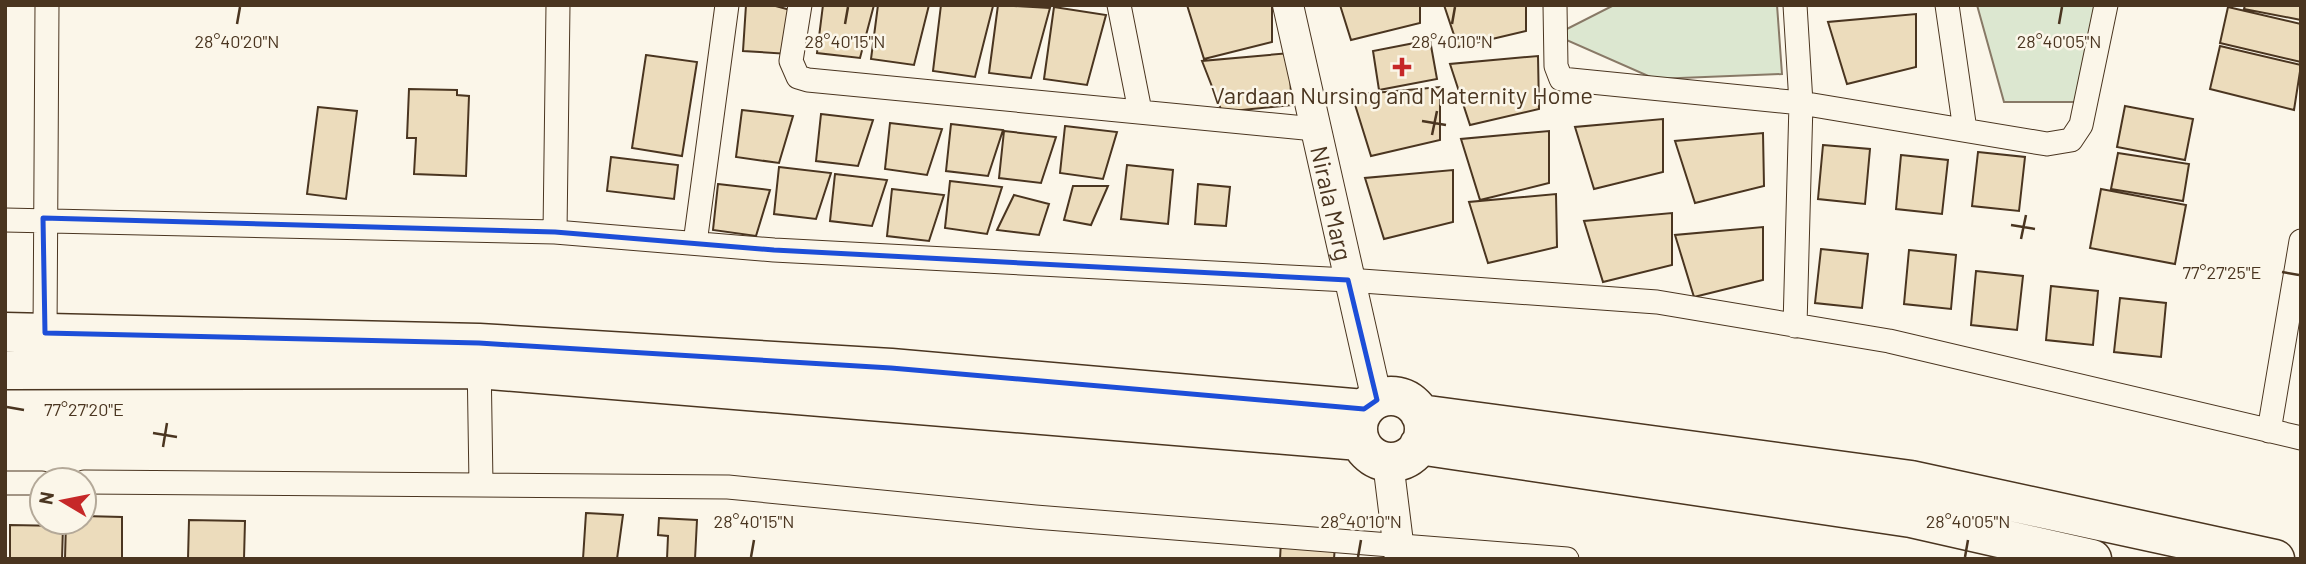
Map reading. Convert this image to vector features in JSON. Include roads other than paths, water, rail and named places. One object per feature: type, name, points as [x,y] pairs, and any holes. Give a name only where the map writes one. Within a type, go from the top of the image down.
[{"type":"highway","points":[[5,332],[479,356],[891,368],[1388,429],[1911,480],[2275,559]]},
{"type":"highway","points":[[5,370],[479,356]]},
{"type":"highway","points":[[1388,429],[1912,519],[2092,559]]},
{"type":"street","points":[[45,333],[43,218],[47,5]]},
{"type":"street","points":[[555,232],[558,5]]},
{"type":"street","points":[[695,243],[727,5]]},
{"type":"street","points":[[800,5],[791,61],[798,77],[1315,129]]},
{"type":"street","points":[[1119,5],[1140,111]]},
{"type":"street","name":"Nirala Marg","points":[[1288,5],[1348,279],[1388,429],[1398,551]]},
{"type":"street","points":[[1555,5],[1556,66],[1561,79],[1801,103],[2047,144],[2071,140],[2081,125],[2106,5]]},
{"type":"street","points":[[1795,5],[1801,103],[1795,326]]},
{"type":"street","points":[[1947,5],[1965,130]]},
{"type":"street","points":[[5,219],[555,232],[695,243],[1348,279],[1657,302],[1888,341],[2301,438]]},
{"type":"street","points":[[2269,431],[2301,240]]},
{"type":"street","points":[[479,356],[481,484]]},
{"type":"street","points":[[5,483],[28,482]]},
{"type":"street","points":[[98,482],[728,487],[1398,551],[1567,559]]},
{"type":"place","name":"Vardaan Nursing and Maternity Home","points":[[1402,67]]}]
